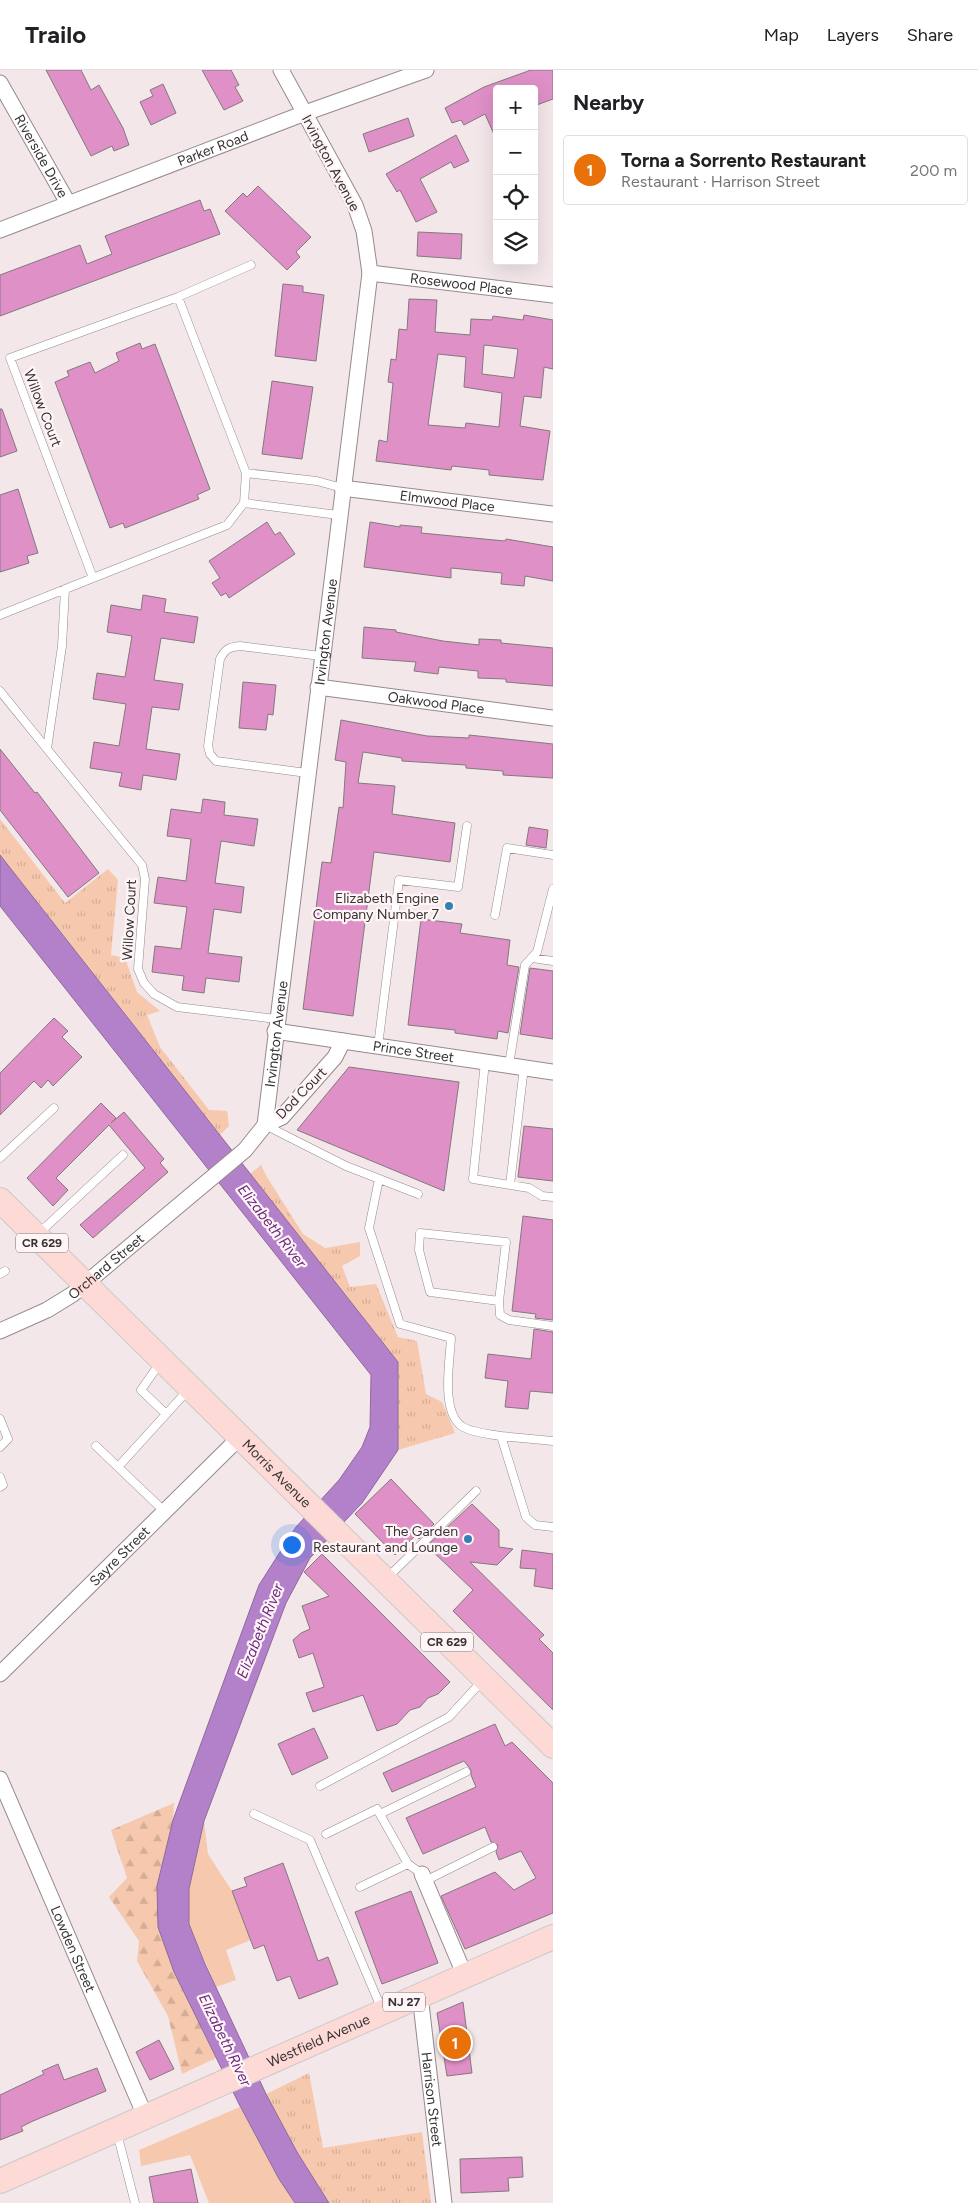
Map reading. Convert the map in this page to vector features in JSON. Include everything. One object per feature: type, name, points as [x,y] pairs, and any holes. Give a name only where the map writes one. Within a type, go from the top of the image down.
[{"type":"main road","name":"Morris Avenue","points":[[0,1200],[189,1389],[553,1746]]},
{"type":"main road","name":"Westfield Avenue","points":[[0,2181],[224,2084],[256,2068],[553,1937]]},
{"type":"street","name":"Irvington Avenue","points":[[265,1125],[338,515],[370,273],[364,231],[355,205],[281,70]]},
{"type":"street","name":"Parker Road","points":[[0,230],[305,113],[426,70]]},
{"type":"street","name":"Riverside Drive","points":[[0,83],[68,203]]},
{"type":"street","name":"Rosewood Place","points":[[370,273],[553,295]]},
{"type":"street","name":"Elmwood Place","points":[[342,488],[553,514]]},
{"type":"street","name":"Oakwood Place","points":[[318,687],[553,718]]},
{"type":"street","name":"Prince Street","points":[[276,1025],[343,1041],[553,1072]]},
{"type":"street","name":"Dod Court","points":[[265,1125],[282,1117],[335,1057],[343,1041]]},
{"type":"street","name":"Orchard Street","points":[[0,1331],[47,1310],[84,1285],[245,1150],[265,1125]]},
{"type":"street","name":"Sayre Street","points":[[0,1674],[239,1438]]},
{"type":"street","name":"Lowden Street","points":[[0,1779],[146,2118]]},
{"type":"street","points":[[424,1877],[465,1976]]},
{"type":"street","name":"Harrison Street","points":[[420,1995],[444,2203]]},
{"type":"lane","name":"Willow Court","points":[[93,578],[10,358],[178,297],[251,265]]},
{"type":"lane","points":[[0,615],[227,525],[244,502],[246,473],[178,297]]},
{"type":"lane","points":[[246,473],[317,481],[342,488]]},
{"type":"lane","points":[[244,502],[338,515]]},
{"type":"lane","points":[[47,749],[62,646],[66,589]]},
{"type":"lane","points":[[307,772],[216,761],[210,754],[208,746],[220,659],[223,652],[230,647],[240,646],[321,656]]},
{"type":"lane","name":"Willow Court","points":[[0,691],[142,865],[145,879],[138,969],[144,983],[154,994],[177,1006],[276,1025]]},
{"type":"lane","points":[[378,1046],[400,880],[458,887],[467,826]]},
{"type":"lane","points":[[495,915],[507,848],[553,855]]},
{"type":"lane","points":[[510,1185],[525,965],[537,952],[553,888]]},
{"type":"lane","points":[[532,958],[553,961]]},
{"type":"lane","points":[[485,1062],[473,1179],[529,1188],[542,1196],[553,1197]]},
{"type":"lane","points":[[0,1158],[54,1108]]},
{"type":"lane","points":[[265,1125],[346,1166],[418,1194]]},
{"type":"lane","points":[[36,1236],[123,1155]]},
{"type":"lane","points":[[379,1179],[369,1228],[400,1324],[451,1338],[449,1410],[456,1422],[464,1428],[501,1436],[553,1441]]},
{"type":"lane","points":[[499,1301],[430,1292],[419,1250],[420,1233],[506,1242],[499,1301],[500,1315],[509,1320],[553,1326]]},
{"type":"lane","points":[[161,1361],[141,1390],[166,1414]]},
{"type":"lane","points":[[118,1467],[189,1389]]},
{"type":"lane","points":[[0,1419],[8,1439],[0,1447]]},
{"type":"lane","points":[[501,1436],[526,1517],[535,1525],[553,1527]]},
{"type":"lane","points":[[96,1446],[164,1511]]},
{"type":"lane","points":[[0,1477],[3,1485],[0,1487]]},
{"type":"lane","points":[[384,1580],[476,1492]]},
{"type":"lane","points":[[320,1786],[449,1717],[484,1678]]},
{"type":"lane","points":[[380,1814],[466,1772]]},
{"type":"lane","points":[[326,1834],[377,1809],[408,1864],[424,1877],[493,1847]]},
{"type":"lane","points":[[254,1814],[310,1840],[383,2012]]},
{"type":"lane","points":[[360,1887],[408,1864]]},
{"type":"lane","points":[[116,2131],[136,2203]]},
{"type":"green space","points":[[0,819],[65,903],[108,869],[118,880],[111,955],[125,958],[137,992],[160,1011],[147,1015],[160,1047],[209,1110],[227,1111],[229,1126],[220,1135],[0,855]]},
{"type":"green space","points":[[261,1165],[303,1234],[325,1248],[360,1242],[360,1256],[342,1266],[350,1287],[376,1284],[398,1337],[417,1341],[426,1394],[442,1402],[455,1433],[398,1450],[398,1362],[250,1174]]},
{"type":"green space","points":[[174,1803],[173,1820],[157,1886],[174,1972],[216,2058],[182,2074],[168,2016],[137,1961],[139,1941],[109,1897],[127,1878],[111,1830]]},
{"type":"green space","points":[[204,1821],[208,1854],[232,1891],[251,1940],[226,1950],[236,1980],[216,1987],[189,1924],[189,1889]]},
{"type":"green space","points":[[309,2073],[323,2148],[422,2132],[431,2203],[329,2203],[297,2152],[266,2094]]},
{"type":"green space","points":[[240,2107],[279,2179],[295,2203],[209,2203],[190,2155],[141,2166],[139,2150]]},
{"type":"water","name":"Elizabeth River","points":[[0,855],[398,1362],[398,1450],[362,1503],[310,1558],[286,1603],[204,1821],[189,1889],[189,1924],[205,1964],[266,2094],[297,2152],[329,2203],[295,2203],[279,2179],[239,2104],[174,1972],[158,1927],[157,1886],[173,1820],[259,1585],[296,1527],[339,1480],[362,1447],[370,1427],[371,1375],[0,906]]},
{"type":"building","points":[[46,70],[81,70],[91,90],[99,85],[123,128],[129,145],[114,151],[112,146],[91,156]]},
{"type":"building","points":[[202,70],[231,70],[239,85],[235,87],[243,101],[224,110]]},
{"type":"building","points":[[531,70],[553,70],[553,99],[538,105],[538,85],[493,85],[493,132],[485,114],[464,125],[461,120],[452,123],[445,108],[484,87]]},
{"type":"building","points":[[163,84],[176,113],[151,125],[140,102],[153,96],[150,90]]},
{"type":"building","points":[[408,118],[414,136],[369,152],[363,134]]},
{"type":"building","points":[[456,135],[469,161],[454,168],[451,162],[420,179],[437,212],[416,222],[400,190],[397,192],[386,174]]},
{"type":"building","points":[[258,186],[311,237],[296,252],[300,257],[287,270],[225,211],[243,193],[247,197]]},
{"type":"building","points":[[200,200],[204,211],[210,209],[220,234],[0,316],[0,275],[80,245],[87,264],[112,254],[105,236]]},
{"type":"building","points":[[418,232],[462,234],[461,259],[417,256]]},
{"type":"building","points":[[283,284],[303,286],[303,292],[324,295],[316,361],[275,356]]},
{"type":"building","points":[[409,299],[437,300],[435,332],[470,335],[471,319],[492,320],[493,316],[523,320],[524,315],[553,320],[553,369],[544,367],[541,398],[524,396],[520,426],[550,431],[543,480],[489,475],[489,470],[452,466],[451,470],[376,461],[379,440],[387,442],[393,383],[388,382],[391,359],[396,360],[399,329],[407,330]],"holes":[[[484,345],[518,349],[514,378],[482,374]],[[438,354],[466,357],[464,387],[502,393],[499,427],[466,423],[465,428],[428,425]]]},
{"type":"building","points":[[140,343],[142,349],[155,344],[210,489],[197,495],[199,499],[125,528],[123,523],[110,528],[55,382],[69,376],[67,371],[90,362],[95,373],[119,361],[116,353]]},
{"type":"building","points":[[272,381],[313,387],[302,459],[262,454]]},
{"type":"building","points":[[0,409],[2,409],[17,451],[0,457]]},
{"type":"building","points":[[18,489],[38,553],[27,556],[29,563],[0,572],[0,495]]},
{"type":"building","points":[[267,522],[275,535],[280,532],[295,554],[229,598],[226,593],[221,596],[212,583],[220,578],[209,561]]},
{"type":"building","points":[[370,522],[400,527],[400,525],[422,527],[421,533],[505,541],[506,539],[553,547],[553,581],[525,576],[524,586],[501,584],[502,573],[451,568],[451,578],[364,567]]},
{"type":"building","points":[[143,595],[166,599],[164,612],[198,617],[194,643],[161,638],[154,680],[183,684],[179,710],[152,707],[146,749],[180,754],[176,780],[143,775],[141,790],[119,786],[122,773],[90,768],[94,742],[119,746],[126,704],[93,699],[97,673],[125,677],[132,636],[107,632],[111,605],[141,610]]},
{"type":"building","points":[[364,627],[396,630],[396,632],[443,641],[479,645],[479,639],[501,640],[501,643],[553,648],[553,686],[506,682],[506,679],[478,678],[478,671],[439,667],[438,674],[414,671],[416,662],[362,658]]},
{"type":"building","points":[[243,682],[276,685],[273,715],[268,714],[266,730],[239,728]]},
{"type":"building","points":[[341,720],[427,736],[469,738],[469,735],[553,744],[553,778],[503,775],[503,771],[466,768],[466,765],[402,761],[402,758],[363,752],[358,783],[395,786],[392,814],[455,823],[450,862],[374,852],[353,1016],[303,1009],[322,862],[331,863],[339,807],[343,808],[346,762],[335,760]]},
{"type":"building","points":[[0,749],[35,793],[37,792],[99,873],[68,897],[0,810]]},
{"type":"building","points":[[203,799],[225,802],[224,815],[258,819],[254,846],[221,841],[215,883],[244,887],[241,913],[214,909],[208,953],[242,957],[239,982],[206,978],[204,993],[182,990],[184,976],[152,972],[155,946],[181,949],[187,907],[154,903],[158,877],[186,881],[191,839],[167,836],[171,809],[201,813]]},
{"type":"building","points":[[529,827],[548,830],[546,848],[526,845]]},
{"type":"building","points":[[421,919],[462,924],[460,933],[510,940],[507,965],[519,967],[508,1033],[498,1031],[497,1039],[455,1033],[455,1030],[408,1025]]},
{"type":"building","points":[[530,968],[553,971],[553,1039],[520,1034]]},
{"type":"building","points":[[54,1018],[68,1031],[62,1037],[82,1057],[53,1086],[48,1080],[41,1088],[34,1081],[0,1115],[0,1073]]},
{"type":"building","points":[[349,1067],[459,1082],[444,1191],[297,1130]]},
{"type":"building","points":[[101,1103],[116,1118],[111,1123],[124,1112],[164,1159],[160,1163],[168,1172],[93,1238],[80,1225],[145,1168],[109,1125],[56,1178],[68,1190],[53,1206],[27,1178]]},
{"type":"building","points":[[524,1126],[553,1129],[553,1181],[518,1177]]},
{"type":"building","points":[[523,1216],[553,1220],[553,1320],[535,1318],[536,1314],[512,1311]]},
{"type":"building","points":[[534,1329],[553,1332],[553,1393],[530,1391],[528,1409],[505,1407],[508,1381],[485,1378],[488,1354],[531,1359]]},
{"type":"building","points":[[391,1479],[434,1524],[419,1539],[416,1535],[395,1555],[355,1514]]},
{"type":"building","points":[[472,1504],[499,1530],[499,1547],[513,1549],[497,1565],[470,1562],[544,1635],[539,1639],[553,1653],[553,1710],[453,1611],[473,1590],[427,1546]]},
{"type":"building","points":[[522,1550],[553,1554],[553,1589],[534,1586],[536,1569],[520,1568]]},
{"type":"building","points":[[322,1554],[450,1682],[438,1694],[428,1698],[420,1707],[410,1710],[397,1724],[377,1731],[363,1695],[313,1712],[306,1693],[324,1687],[313,1653],[299,1658],[293,1640],[301,1633],[310,1629],[302,1606],[329,1596],[304,1572]]},
{"type":"building","points":[[495,1724],[505,1746],[512,1742],[553,1783],[553,1913],[465,1949],[441,1896],[495,1872],[514,1890],[536,1878],[521,1851],[499,1860],[496,1852],[498,1845],[491,1842],[485,1827],[423,1854],[406,1818],[476,1787],[471,1770],[464,1761],[392,1792],[383,1773]]},
{"type":"building","points":[[314,1728],[328,1758],[292,1775],[278,1744]]},
{"type":"building","points":[[283,1863],[318,1961],[328,1957],[338,1984],[299,1999],[290,1976],[277,1981],[264,1945],[254,1949],[232,1891],[247,1886],[244,1878]]},
{"type":"building","points":[[411,1891],[438,1963],[382,1984],[355,1912]]},
{"type":"building","points":[[463,2002],[472,2073],[447,2076],[437,2013]]},
{"type":"building","points":[[159,2040],[174,2069],[150,2080],[136,2052]]},
{"type":"building","points":[[58,2064],[64,2080],[97,2068],[106,2091],[33,2121],[21,2127],[23,2131],[0,2140],[0,2095],[44,2074],[42,2071]]},
{"type":"building","points":[[522,2157],[523,2177],[508,2178],[509,2191],[461,2193],[460,2159]]},
{"type":"building","points":[[191,2169],[198,2203],[154,2203],[149,2177]]},
{"type":"place","name":"Elizabeth Engine Company Number 7","points":[[449,906]]},
{"type":"place","name":"The Garden Restaurant and Lounge","points":[[468,1539]]},
{"type":"place","name":"Torna a Sorrento Restaurant","points":[[455,2043]]}]
